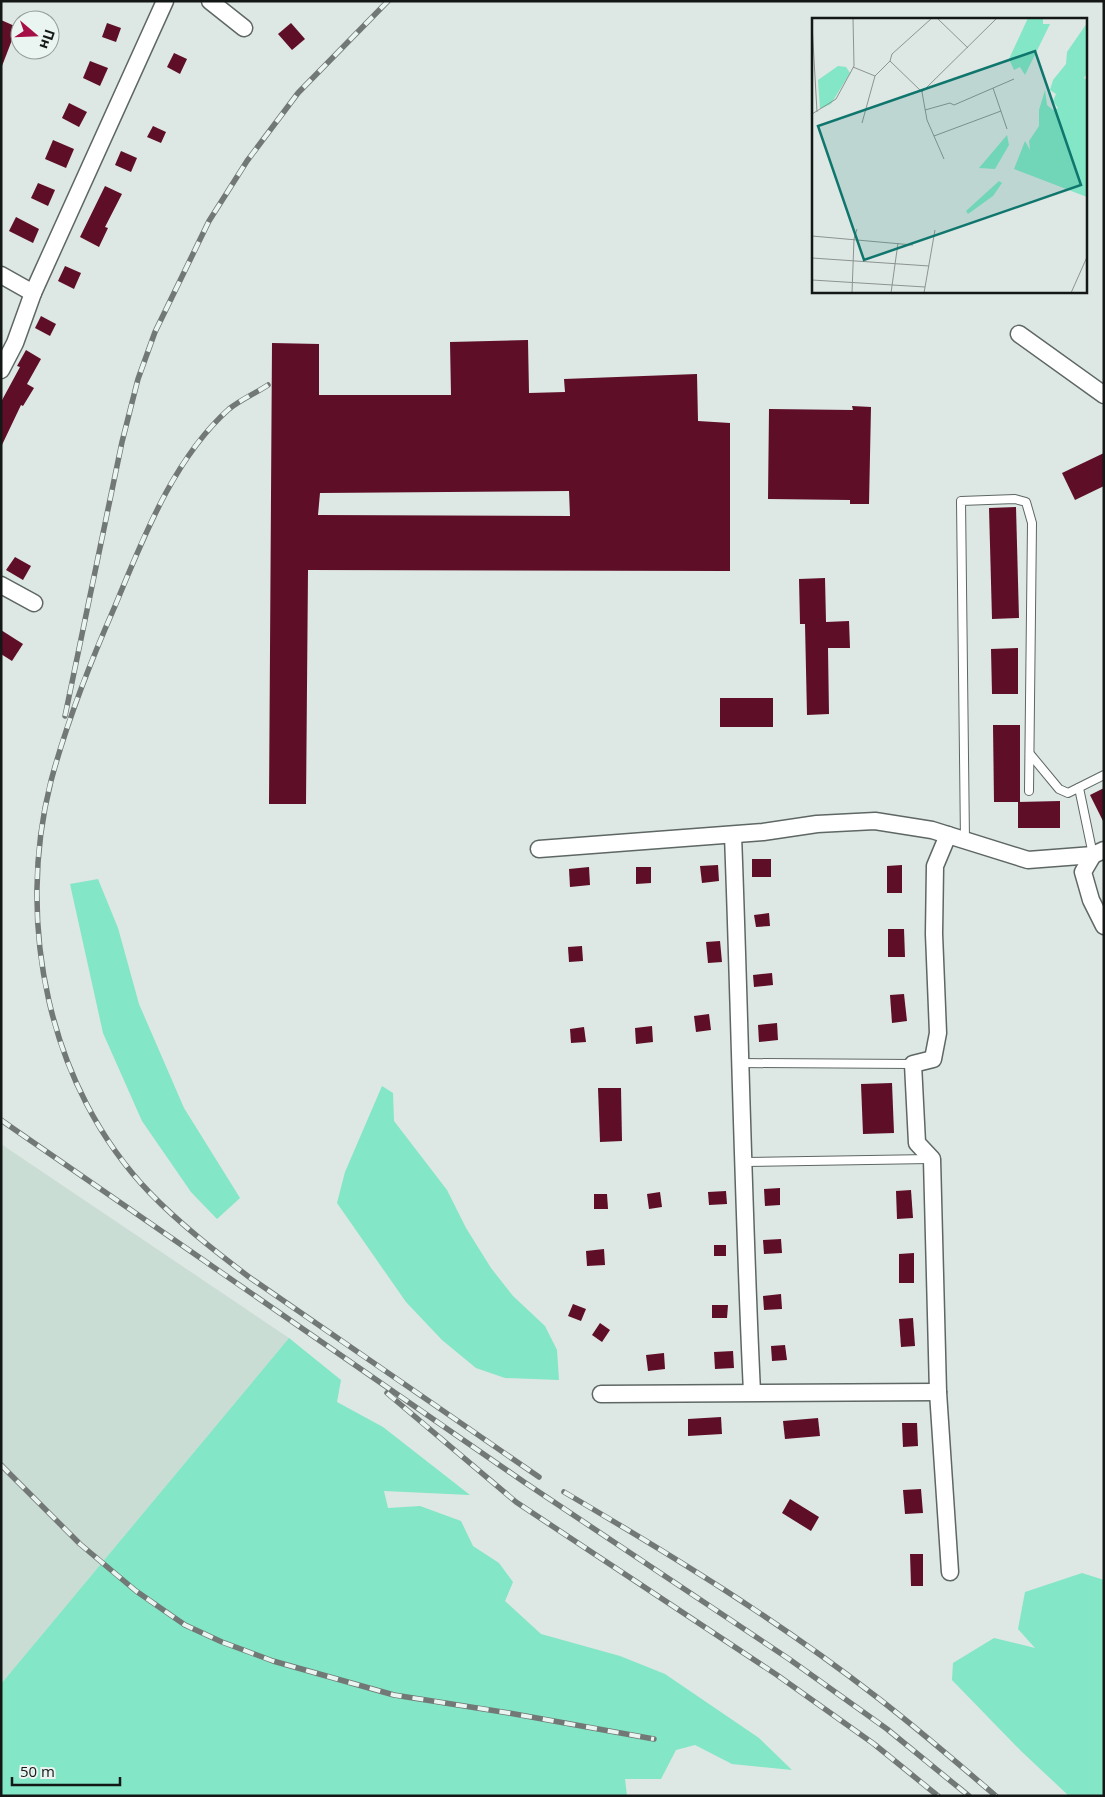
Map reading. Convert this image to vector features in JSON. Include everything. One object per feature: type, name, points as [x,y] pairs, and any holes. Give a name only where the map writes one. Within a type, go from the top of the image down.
[{"type":"street","points":[[1,370],[15,343],[33,293],[166,1]]},
{"type":"street","points":[[210,1],[244,28]]},
{"type":"street","points":[[1,275],[33,293]]},
{"type":"street","points":[[1019,334],[1104,395]]},
{"type":"street","points":[[1,585],[34,603]]},
{"type":"street","points":[[539,849],[733,835],[817,824],[875,821],[932,830],[1028,860],[1098,852]]},
{"type":"street","points":[[733,835],[752,1392]]},
{"type":"street","points":[[948,835],[935,866],[934,934],[938,1033],[933,1059],[913,1064],[917,1143],[932,1159],[938,1392],[950,1572]]},
{"type":"street","points":[[1098,852],[1084,872],[1091,900],[1104,926]]},
{"type":"street","points":[[601,1394],[938,1392]]},
{"type":"lane","points":[[965,841],[961,501],[1015,499],[1026,502],[1032,523],[1030,791]]},
{"type":"lane","points":[[1030,754],[1059,789],[1068,793],[1104,775]]},
{"type":"lane","points":[[1079,788],[1098,852]]},
{"type":"lane","points":[[741,1064],[913,1064]]},
{"type":"lane","points":[[743,1162],[932,1159]]},
{"type":"shaded area","points":[[1,1144],[289,1338],[1,1684]]},
{"type":"green space","points":[[98,879],[118,928],[139,1004],[184,1108],[240,1198],[217,1219],[191,1192],[142,1121],[103,1033],[70,884]]},
{"type":"green space","points":[[382,1086],[393,1093],[394,1121],[447,1190],[466,1228],[491,1268],[513,1296],[545,1326],[557,1350],[559,1380],[505,1378],[476,1368],[442,1340],[406,1302],[337,1203],[345,1172]]},
{"type":"green space","points":[[289,1338],[341,1380],[337,1402],[383,1427],[470,1495],[384,1491],[388,1508],[420,1506],[461,1521],[473,1546],[499,1563],[513,1582],[505,1601],[541,1634],[620,1656],[665,1674],[759,1738],[792,1770],[732,1764],[695,1745],[676,1750],[661,1779],[625,1779],[627,1796],[1,1796],[1,1684]]},
{"type":"green space","points":[[1082,1573],[1104,1580],[1104,1796],[1069,1796],[1021,1751],[952,1680],[953,1663],[994,1638],[1035,1648],[1018,1629],[1025,1592]]},
{"type":"building","points":[[1,20],[10,24],[10,45],[1,65]]},
{"type":"building","points":[[107,23],[121,28],[116,42],[102,37]]},
{"type":"building","points":[[291,23],[305,39],[292,50],[278,34]]},
{"type":"building","points":[[174,53],[187,59],[180,74],[167,67]]},
{"type":"building","points":[[90,61],[108,68],[100,86],[83,78]]},
{"type":"building","points":[[69,103],[87,112],[79,127],[62,118]]},
{"type":"building","points":[[153,126],[166,132],[161,143],[147,137]]},
{"type":"building","points":[[53,140],[74,149],[66,168],[45,159]]},
{"type":"building","points":[[121,151],[137,158],[131,172],[115,165]]},
{"type":"building","points":[[38,183],[55,190],[48,206],[31,198]]},
{"type":"building","points":[[105,186],[122,194],[105,227],[108,228],[99,247],[80,237]]},
{"type":"building","points":[[16,217],[39,229],[33,243],[9,231]]},
{"type":"building","points":[[65,266],[81,273],[74,289],[58,281]]},
{"type":"building","points":[[41,316],[56,324],[50,336],[35,328]]},
{"type":"building","points":[[528,340],[529,393],[565,392],[564,379],[697,374],[698,421],[730,423],[730,571],[308,570],[306,804],[269,804],[272,343],[319,344],[319,395],[451,395],[450,342]],"holes":[[[569,491],[570,516],[318,515],[320,493]]]},
{"type":"building","points":[[26,350],[41,359],[27,384],[34,388],[23,406],[21,405],[1,447],[1,402],[20,367],[17,366]]},
{"type":"building","points":[[852,406],[871,407],[869,504],[850,504],[850,500],[768,499],[769,409],[853,410]]},
{"type":"building","points":[[1104,453],[1104,486],[1075,500],[1062,473]]},
{"type":"building","points":[[1016,507],[1019,618],[992,619],[989,508]]},
{"type":"building","points":[[15,557],[31,566],[23,580],[6,570]]},
{"type":"building","points":[[825,578],[826,622],[849,621],[850,648],[828,648],[829,714],[807,715],[805,624],[800,624],[799,579]]},
{"type":"building","points":[[1,630],[23,644],[12,661],[1,654]]},
{"type":"building","points":[[1018,648],[1018,694],[992,694],[991,649]]},
{"type":"building","points":[[720,698],[773,698],[773,727],[720,727]]},
{"type":"building","points":[[993,725],[1020,725],[1020,802],[994,802]]},
{"type":"building","points":[[1104,788],[1104,823],[1090,795]]},
{"type":"building","points":[[1060,801],[1060,828],[1018,828],[1018,802]]},
{"type":"building","points":[[752,859],[771,859],[771,877],[752,877]]},
{"type":"building","points":[[718,865],[719,881],[702,883],[700,866]]},
{"type":"building","points":[[902,865],[902,893],[887,893],[887,866]]},
{"type":"building","points":[[589,867],[590,885],[570,887],[569,869]]},
{"type":"building","points":[[636,867],[651,867],[651,883],[636,884]]},
{"type":"building","points":[[769,913],[770,926],[756,927],[754,915]]},
{"type":"building","points":[[888,929],[904,929],[905,957],[888,957]]},
{"type":"building","points":[[720,941],[722,962],[708,963],[706,942]]},
{"type":"building","points":[[582,946],[583,961],[569,962],[568,947]]},
{"type":"building","points":[[772,973],[773,985],[754,987],[753,975]]},
{"type":"building","points":[[904,994],[907,1021],[892,1023],[890,995]]},
{"type":"building","points":[[709,1014],[711,1030],[696,1032],[694,1016]]},
{"type":"building","points":[[777,1023],[778,1040],[759,1042],[758,1025]]},
{"type":"building","points":[[652,1026],[653,1042],[636,1044],[635,1028]]},
{"type":"building","points":[[584,1027],[586,1042],[571,1043],[570,1029]]},
{"type":"building","points":[[892,1083],[894,1133],[863,1134],[861,1084]]},
{"type":"building","points":[[598,1088],[621,1088],[622,1141],[600,1142]]},
{"type":"building","points":[[780,1188],[780,1205],[765,1206],[764,1189]]},
{"type":"building","points":[[911,1190],[913,1218],[897,1219],[896,1191]]},
{"type":"building","points":[[726,1191],[727,1204],[709,1205],[708,1192]]},
{"type":"building","points":[[660,1192],[662,1207],[649,1209],[647,1194]]},
{"type":"building","points":[[594,1194],[607,1194],[608,1209],[594,1209]]},
{"type":"building","points":[[781,1239],[782,1253],[764,1254],[763,1240]]},
{"type":"building","points":[[714,1245],[726,1245],[726,1256],[714,1256]]},
{"type":"building","points":[[604,1249],[605,1265],[587,1266],[586,1251]]},
{"type":"building","points":[[914,1253],[914,1283],[899,1283],[899,1254]]},
{"type":"building","points":[[781,1294],[782,1309],[764,1310],[763,1296]]},
{"type":"building","points":[[573,1304],[586,1309],[581,1321],[568,1316]]},
{"type":"building","points":[[712,1305],[728,1305],[727,1318],[712,1318]]},
{"type":"building","points":[[913,1318],[915,1346],[901,1347],[899,1319]]},
{"type":"building","points":[[600,1323],[610,1330],[602,1342],[592,1335]]},
{"type":"building","points":[[785,1345],[787,1360],[772,1361],[771,1346]]},
{"type":"building","points":[[733,1351],[734,1368],[715,1369],[714,1352]]},
{"type":"building","points":[[664,1353],[665,1369],[648,1371],[646,1355]]},
{"type":"building","points":[[721,1417],[722,1434],[688,1436],[688,1419]]},
{"type":"building","points":[[818,1418],[820,1436],[785,1439],[783,1421]]},
{"type":"building","points":[[902,1423],[917,1423],[918,1446],[903,1447]]},
{"type":"building","points":[[921,1489],[923,1513],[905,1514],[903,1490]]},
{"type":"building","points":[[790,1499],[819,1517],[811,1531],[782,1513]]},
{"type":"building","points":[[910,1554],[923,1554],[923,1586],[911,1586]]},
{"type":"railway","points":[[65,716],[122,442],[138,379],[155,332],[209,221],[247,161],[298,93],[388,1]]},
{"type":"railway","points":[[268,385],[229,409],[209,429],[176,476],[137,554],[72,714],[51,781],[41,835],[37,890],[40,945],[49,1000],[64,1053],[86,1104],[115,1151],[150,1193],[173,1216],[249,1277],[539,1477]]},
{"type":"railway","points":[[1,1120],[524,1482],[789,1659],[887,1729],[969,1796]]},
{"type":"railway","points":[[387,1393],[516,1502],[777,1675],[874,1744],[938,1796]]},
{"type":"railway","points":[[1,1465],[80,1544],[136,1591],[185,1625],[222,1642],[273,1661],[394,1695],[654,1739]]},
{"type":"railway","points":[[564,1492],[683,1564],[799,1640],[890,1707],[996,1796]]}]
